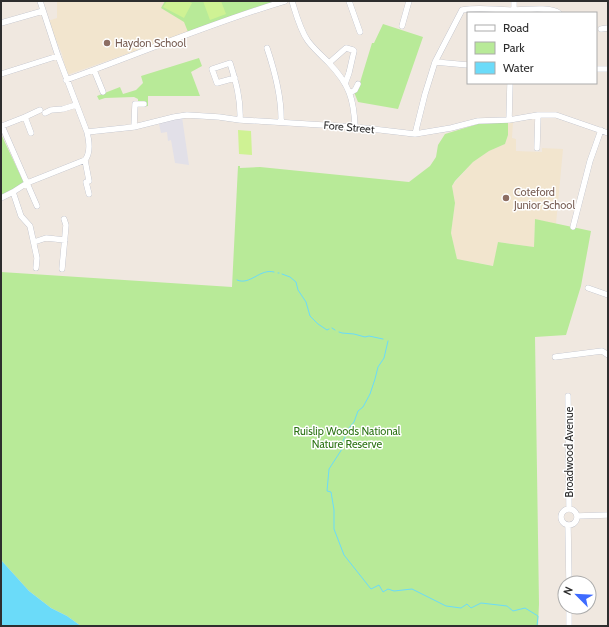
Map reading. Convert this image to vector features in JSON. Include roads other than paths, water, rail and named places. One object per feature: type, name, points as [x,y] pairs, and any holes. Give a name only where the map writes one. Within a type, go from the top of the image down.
[{"type":"street","points":[[1,198],[27,182],[85,160],[89,152],[89,138],[66,80],[40,1]]},
{"type":"street","points":[[66,80],[154,46],[260,8],[285,1]]},
{"type":"street","points":[[292,1],[308,40],[342,78],[350,93],[354,110],[355,127]]},
{"type":"street","points":[[349,1],[360,32]]},
{"type":"street","points":[[402,26],[409,1]]},
{"type":"street","points":[[514,1],[514,12]]},
{"type":"street","points":[[415,134],[435,62],[462,10],[474,8],[514,12],[536,9],[558,12]]},
{"type":"street","points":[[1,23],[43,11]]},
{"type":"street","points":[[601,28],[608,28]]},
{"type":"street","points":[[268,48],[278,89],[281,122]]},
{"type":"street","points":[[329,63],[346,48],[354,51],[345,84]]},
{"type":"street","points":[[1,74],[58,56]]},
{"type":"street","points":[[435,62],[467,65]]},
{"type":"street","points":[[597,69],[608,69]]},
{"type":"street","points":[[94,70],[103,92]]},
{"type":"street","points":[[235,78],[238,90],[240,120]]},
{"type":"street","points":[[350,93],[355,90],[358,84]]},
{"type":"street","points":[[508,120],[510,84]]},
{"type":"street","points":[[134,127],[135,104],[144,104]]},
{"type":"street","points":[[37,206],[2,126],[42,111],[64,109],[76,105]]},
{"type":"street","name":"Fore Street","points":[[87,132],[134,127],[187,115],[219,116],[240,120],[355,127],[415,134],[451,128],[478,121],[508,120],[538,115],[556,115],[608,133]]},
{"type":"street","points":[[537,148],[538,115]]},
{"type":"street","points":[[25,117],[31,133]]},
{"type":"street","points":[[573,227],[590,161],[601,130]]},
{"type":"street","points":[[85,160],[89,181],[86,182],[89,194]]},
{"type":"street","points":[[13,192],[21,216],[30,226],[37,258],[36,268]]},
{"type":"street","points":[[62,269],[66,225],[64,219]]},
{"type":"street","points":[[34,242],[46,238],[65,240]]},
{"type":"street","points":[[588,288],[608,295]]},
{"type":"street","points":[[555,357],[602,351],[608,355]]},
{"type":"street","name":"Broadwood Avenue","points":[[568,396],[569,509]]},
{"type":"street","points":[[569,509],[575,511],[577,519],[574,524],[568,526],[562,522],[561,517],[563,512],[569,509]]},
{"type":"street","points":[[577,516],[608,515]]},
{"type":"street","points":[[568,526],[569,575]]},
{"type":"street","points":[[569,615],[569,626]]},
{"type":"water","points":[[1,560],[29,591],[51,608],[67,616],[81,626],[1,626]]},
{"type":"waterway","points":[[237,280],[246,281],[264,272],[274,272]]},
{"type":"waterway","points":[[282,274],[290,277],[296,282],[298,290],[306,302],[310,316],[318,324],[327,330],[329,329]]},
{"type":"waterway","points":[[339,332],[383,339]]},
{"type":"waterway","points":[[388,341],[384,358],[378,367],[370,394],[363,407],[358,411],[354,422],[349,428],[343,441],[342,449],[329,469],[327,491],[331,492],[334,510],[334,529],[344,555],[371,589],[379,585],[383,592],[388,589],[394,591],[412,589],[446,606],[461,608],[467,604],[471,608],[481,603],[507,606],[513,611],[525,608],[538,616],[537,626]]},
{"type":"place","name":"Haydon School","points":[[107,43]]},
{"type":"place","name":"Coteford Junior School","points":[[506,198]]},
{"type":"park label","name":"Ruislip Woods National Nature Reserve","points":[[347,437]]}]
